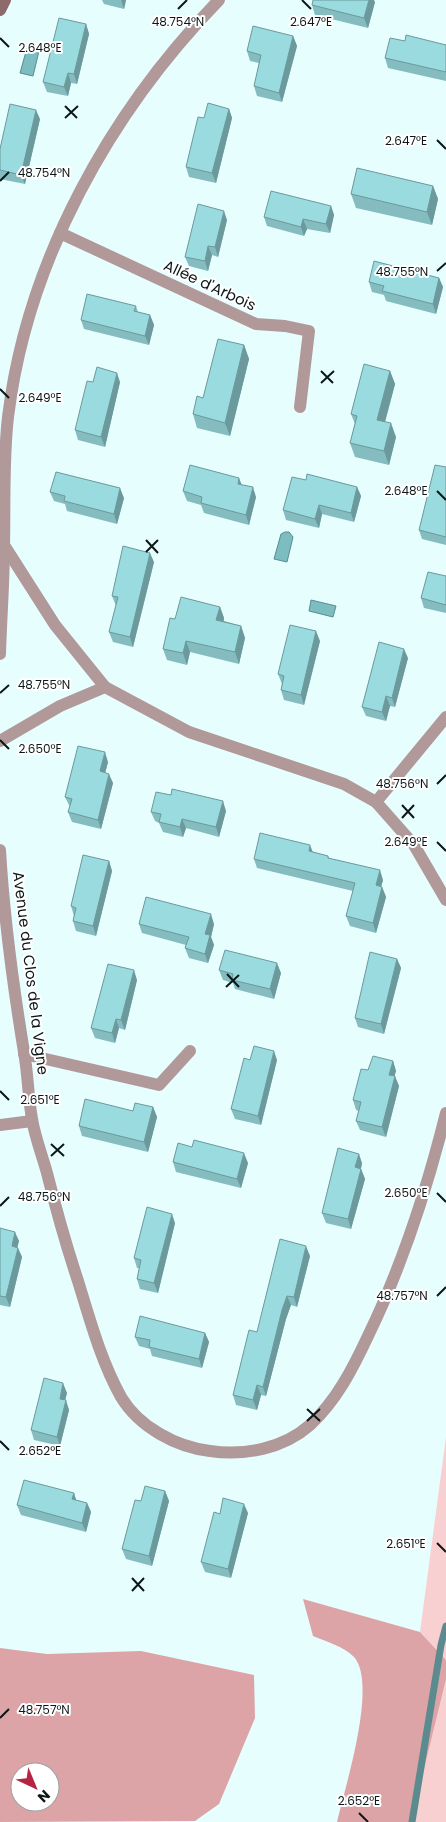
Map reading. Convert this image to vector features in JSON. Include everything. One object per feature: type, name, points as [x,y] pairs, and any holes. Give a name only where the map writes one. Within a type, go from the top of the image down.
[{"type":"street","points":[[0,10],[5,0]]},
{"type":"street","points":[[0,654],[4,546],[3,475],[12,389],[22,341],[41,279],[60,233],[80,194],[130,108],[178,46],[219,0]]},
{"type":"street","name":"Allée d'Arbois","points":[[60,233],[256,324],[285,326],[309,331],[300,407]]},
{"type":"street","points":[[4,546],[55,625],[105,687],[190,732],[344,784],[376,802],[414,844],[446,900]]},
{"type":"street","points":[[0,741],[60,706],[105,687]]},
{"type":"street","points":[[376,802],[446,717]]},
{"type":"street","name":"Avenue du Clos de la Vigne","points":[[0,850],[7,938],[32,1120],[65,1240],[100,1351],[123,1399],[151,1429],[186,1446],[226,1453],[265,1449],[288,1439],[308,1426],[344,1383],[398,1269],[425,1191],[446,1113]]},
{"type":"street","points":[[24,1054],[159,1085],[190,1051]]},
{"type":"street","points":[[0,1125],[32,1120]]},
{"type":"shaded area","points":[[446,1437],[446,1660],[420,1632]]},
{"type":"shaded area","points":[[303,1599],[420,1632],[446,1660],[446,1679],[411,1822],[337,1822],[352,1762],[363,1689],[360,1670],[354,1657],[345,1650],[313,1636]]},
{"type":"shaded area","points":[[0,1648],[47,1654],[141,1651],[254,1675],[255,1718],[219,1804],[195,1821],[0,1822]]},
{"type":"shaded area","points":[[436,1676],[446,1678],[446,1822],[415,1822]]},
{"type":"water","points":[[27,48],[39,51],[33,76],[20,73]]},
{"type":"water","points":[[289,532],[293,537],[287,562],[274,559],[281,534]]},
{"type":"water","points":[[311,600],[336,606],[333,617],[309,611]]},
{"type":"building","points":[[313,0],[369,0],[364,18],[312,5]]},
{"type":"building","points":[[59,18],[86,24],[74,74],[68,73],[64,87],[43,82]]},
{"type":"building","points":[[253,26],[293,36],[279,93],[254,86],[261,55],[247,51]]},
{"type":"building","points":[[406,35],[446,45],[446,72],[385,58],[390,38],[405,41]]},
{"type":"building","points":[[208,103],[229,109],[212,173],[186,167],[198,117],[204,118]]},
{"type":"building","points":[[10,104],[36,110],[21,175],[0,170],[0,149]]},
{"type":"building","points":[[357,168],[433,186],[427,212],[351,194]]},
{"type":"building","points":[[271,191],[331,206],[326,224],[303,219],[301,227],[264,217]]},
{"type":"building","points":[[198,204],[224,211],[215,247],[208,246],[205,261],[185,257]]},
{"type":"building","points":[[374,261],[439,278],[433,304],[382,291],[384,286],[369,282]]},
{"type":"building","points":[[87,294],[136,306],[134,311],[150,315],[145,336],[81,320]]},
{"type":"building","points":[[218,339],[244,345],[225,423],[193,414],[197,396],[203,398]]},
{"type":"building","points":[[364,364],[390,371],[377,420],[391,423],[384,451],[350,443],[357,416],[351,414]]},
{"type":"building","points":[[97,367],[117,373],[101,437],[75,430],[87,381],[93,382]]},
{"type":"building","points":[[190,465],[239,478],[238,484],[253,487],[246,515],[201,503],[202,497],[183,491]]},
{"type":"building","points":[[435,465],[446,467],[446,537],[419,530]]},
{"type":"building","points":[[56,472],[120,488],[114,514],[64,501],[65,496],[50,492]]},
{"type":"building","points":[[307,474],[357,487],[351,513],[319,505],[315,519],[283,510],[292,477],[306,480]]},
{"type":"building","points":[[123,546],[150,553],[130,637],[109,632],[118,597],[112,596]]},
{"type":"building","points":[[428,572],[446,576],[446,605],[421,598]]},
{"type":"building","points":[[181,597],[220,607],[216,620],[241,626],[235,652],[186,641],[183,653],[163,649],[170,618],[175,619]]},
{"type":"building","points":[[290,625],[316,631],[301,695],[281,690],[284,676],[278,674]]},
{"type":"building","points":[[379,642],[404,649],[392,698],[386,696],[382,712],[362,707]]},
{"type":"building","points":[[78,746],[105,752],[100,771],[109,774],[98,820],[68,812],[72,799],[65,797]]},
{"type":"building","points":[[172,789],[223,801],[216,827],[182,819],[180,827],[159,822],[161,814],[151,812],[156,792],[171,795]]},
{"type":"building","points":[[260,833],[310,845],[309,851],[328,856],[328,858],[380,870],[376,885],[382,887],[373,923],[346,916],[355,883],[254,859]]},
{"type":"building","points":[[83,855],[109,861],[93,926],[73,921],[76,908],[71,906]]},
{"type":"building","points":[[146,897],[211,914],[205,934],[210,935],[205,954],[185,948],[189,937],[139,924]]},
{"type":"building","points":[[225,950],[277,963],[270,989],[232,980],[233,974],[219,970]]},
{"type":"building","points":[[370,952],[397,959],[381,1024],[355,1018]]},
{"type":"building","points":[[108,964],[134,970],[121,1020],[116,1019],[112,1033],[91,1028]]},
{"type":"building","points":[[254,1046],[274,1051],[258,1116],[231,1109],[244,1058],[250,1060]]},
{"type":"building","points":[[373,1056],[393,1061],[389,1075],[395,1076],[382,1127],[356,1121],[361,1102],[353,1100],[361,1069],[368,1070]]},
{"type":"building","points":[[85,1099],[133,1111],[135,1103],[153,1107],[144,1142],[79,1126]]},
{"type":"building","points":[[194,1140],[244,1153],[237,1179],[173,1162],[178,1143],[192,1147]]},
{"type":"building","points":[[338,1148],[359,1154],[355,1167],[361,1169],[348,1219],[322,1213]]},
{"type":"building","points":[[147,1207],[172,1214],[154,1283],[137,1279],[141,1260],[134,1258]]},
{"type":"building","points":[[0,1228],[15,1232],[12,1246],[18,1248],[6,1297],[0,1296]]},
{"type":"building","points":[[280,1239],[306,1246],[294,1297],[287,1296],[263,1387],[257,1385],[253,1400],[233,1395],[249,1330],[257,1332]]},
{"type":"building","points":[[140,1316],[205,1333],[199,1359],[149,1347],[150,1340],[135,1337]]},
{"type":"building","points":[[44,1378],[63,1383],[60,1399],[66,1400],[57,1437],[31,1430]]},
{"type":"building","points":[[24,1480],[74,1493],[72,1499],[87,1503],[82,1523],[17,1505]]},
{"type":"building","points":[[145,1486],[165,1491],[149,1556],[122,1549],[135,1500],[141,1501]]},
{"type":"building","points":[[223,1498],[244,1504],[228,1569],[201,1562],[214,1512],[220,1514]]},
{"type":"waterway","points":[[412,1822],[441,1645],[446,1626]]}]
